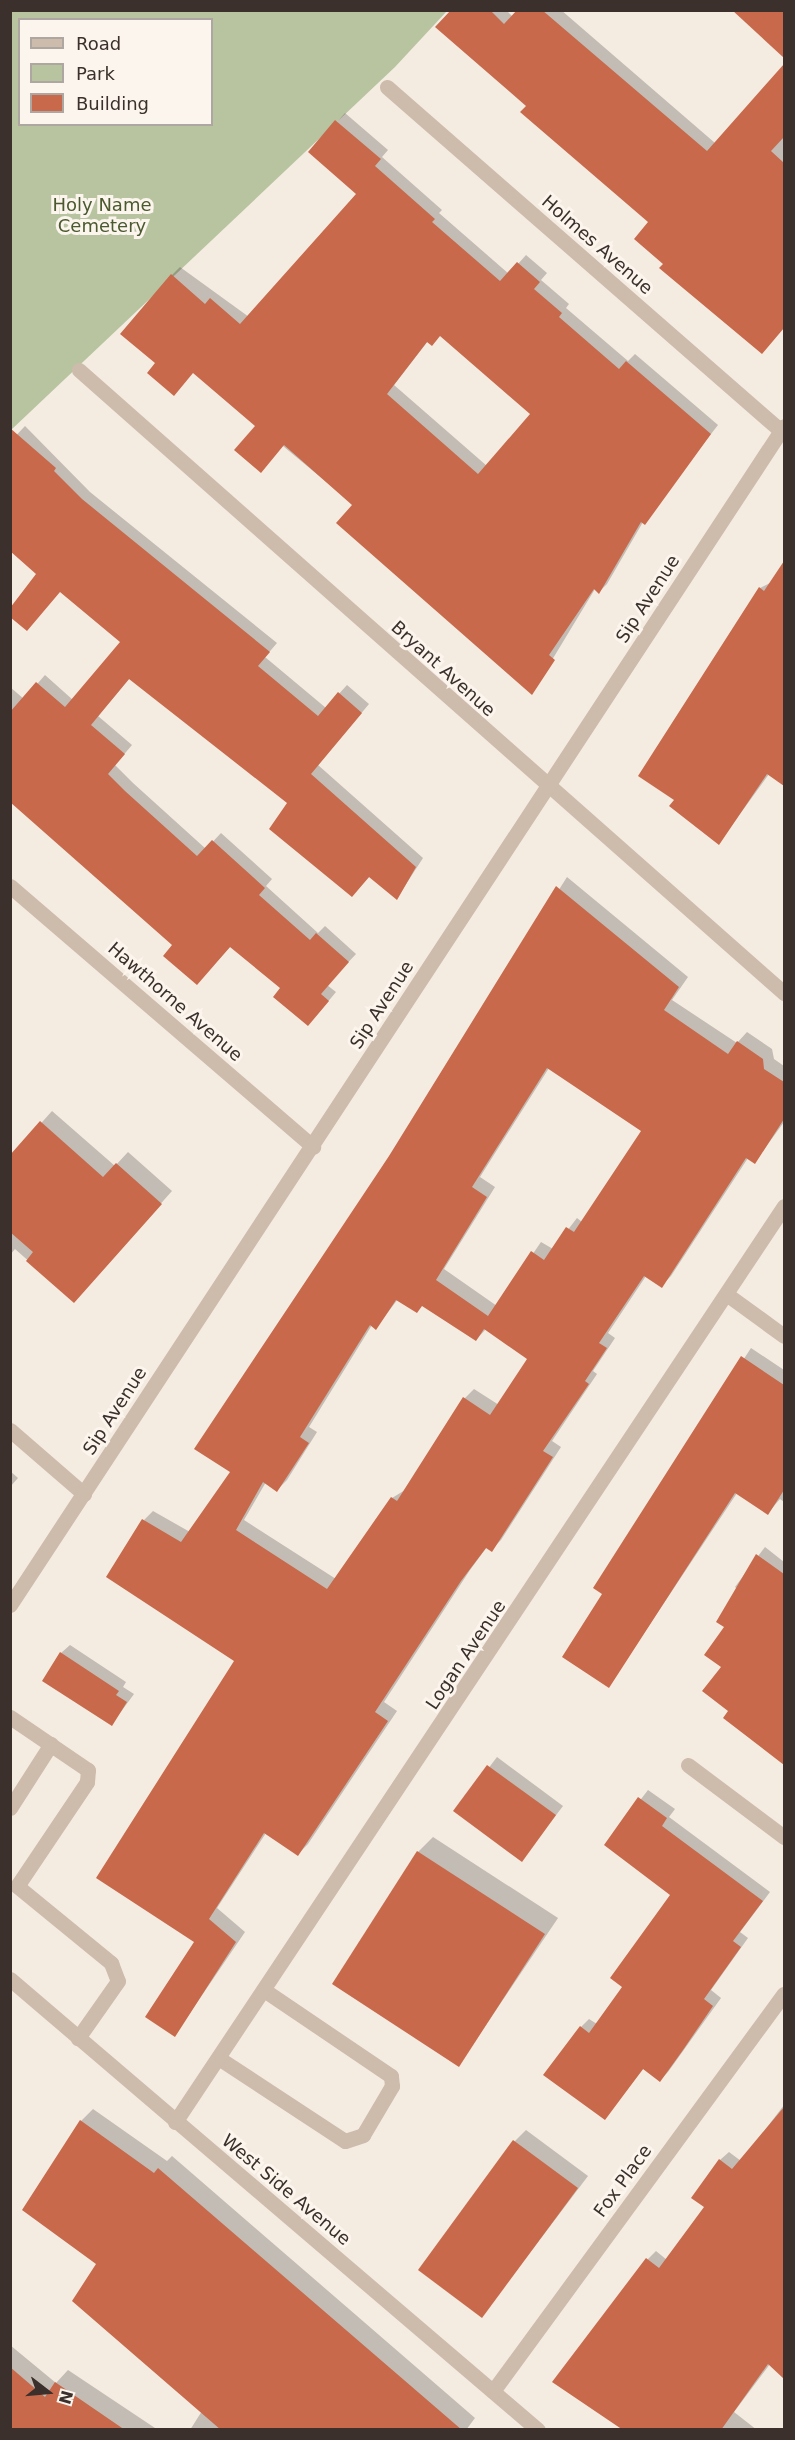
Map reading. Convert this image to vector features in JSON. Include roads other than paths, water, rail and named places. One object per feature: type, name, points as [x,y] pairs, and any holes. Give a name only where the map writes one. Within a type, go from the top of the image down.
[{"type":"street","name":"Holmes Avenue","points":[[387,87],[783,429]]},
{"type":"street","name":"Bryant Avenue","points":[[78,370],[548,788],[784,993]]},
{"type":"street","name":"Sip Avenue","points":[[10,1605],[783,429]]},
{"type":"street","name":"Hawthorne Avenue","points":[[10,886],[313,1147]]},
{"type":"street","name":"Logan Avenue","points":[[175,2122],[220,2059],[729,1296],[784,1206]]},
{"type":"street","points":[[729,1296],[784,1336]]},
{"type":"street","points":[[10,1430],[84,1494]]},
{"type":"street","points":[[10,1717],[88,1770],[87,1782],[14,1883],[111,1963],[118,1981],[78,2038]]},
{"type":"street","points":[[10,1808],[51,1744]]},
{"type":"street","points":[[688,1765],[784,1837]]},
{"type":"street","name":"West Side Avenue","points":[[10,1979],[538,2430]]},
{"type":"street","points":[[220,2059],[345,2141],[363,2135],[392,2086],[391,2076],[264,1990]]},
{"type":"street","name":"Fox Place","points":[[493,2391],[784,1994]]},
{"type":"park label","name":"Holy Name Cemetery","points":[[102,216]]}]
